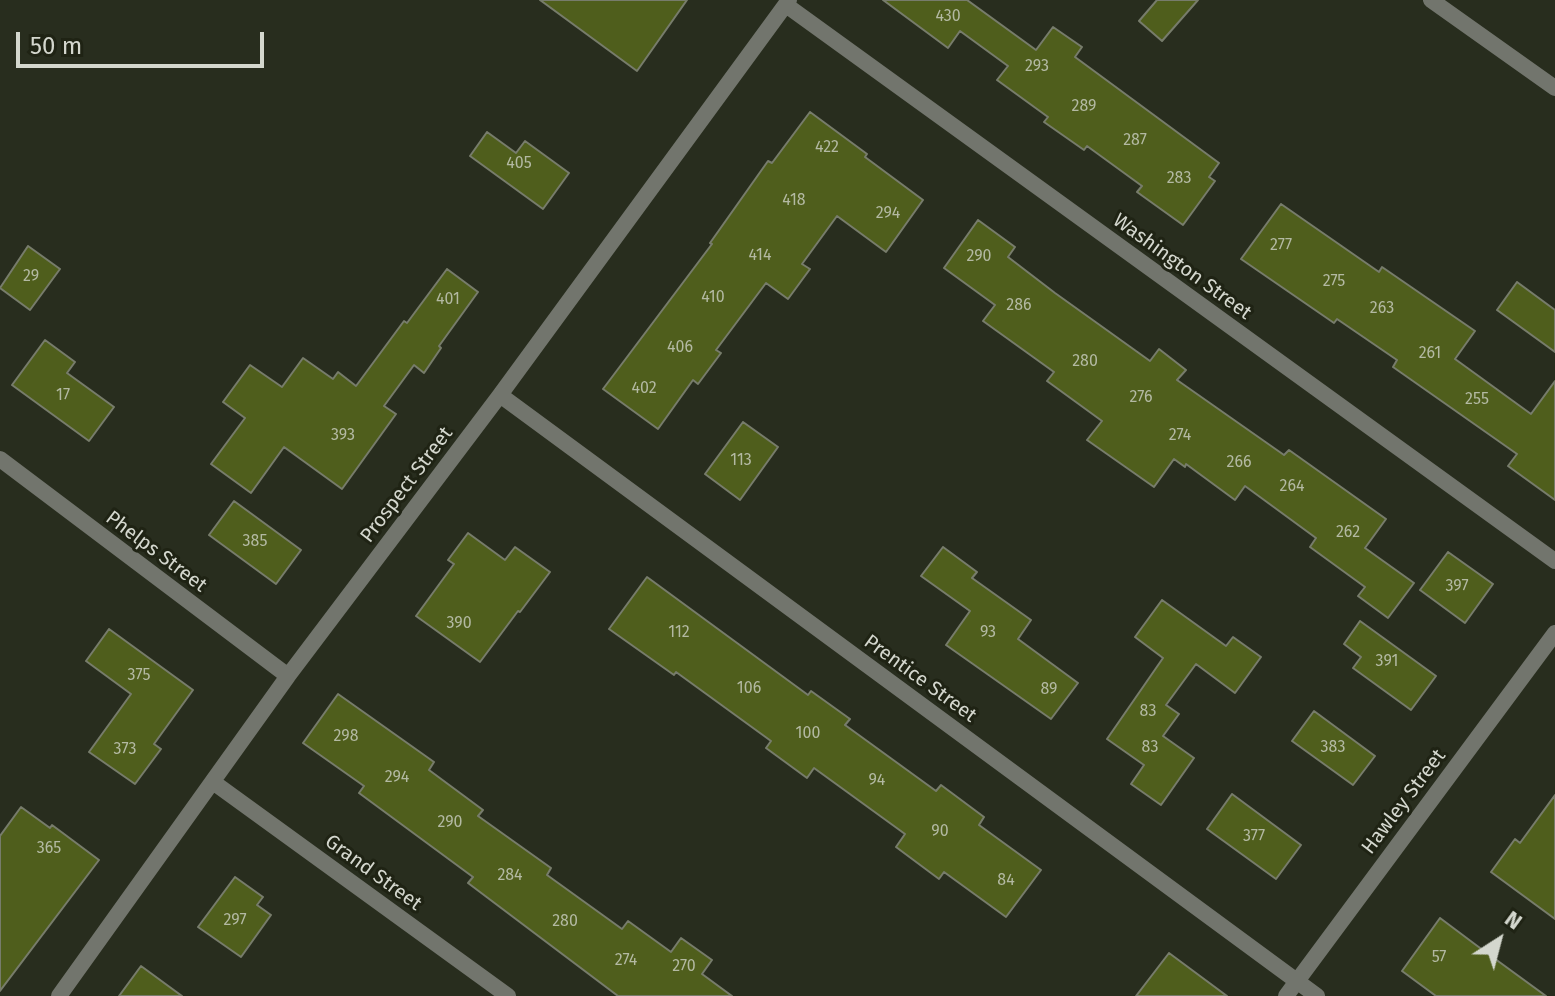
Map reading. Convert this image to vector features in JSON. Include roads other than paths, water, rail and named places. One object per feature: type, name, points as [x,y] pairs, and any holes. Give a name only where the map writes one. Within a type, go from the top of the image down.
[{"type":"street","points":[[1431,0],[1555,88]]},
{"type":"street","name":"Prospect Street","points":[[59,996],[288,676],[500,395],[788,2]]},
{"type":"street","name":"Washington Street","points":[[788,2],[1555,561]]},
{"type":"street","name":"Prentice Street","points":[[500,395],[1317,996]]},
{"type":"street","name":"Phelps Street","points":[[0,459],[288,676]]},
{"type":"street","name":"Hawley Street","points":[[1286,996],[1555,633]]},
{"type":"street","name":"Grand Street","points":[[213,782],[508,996]]}]
